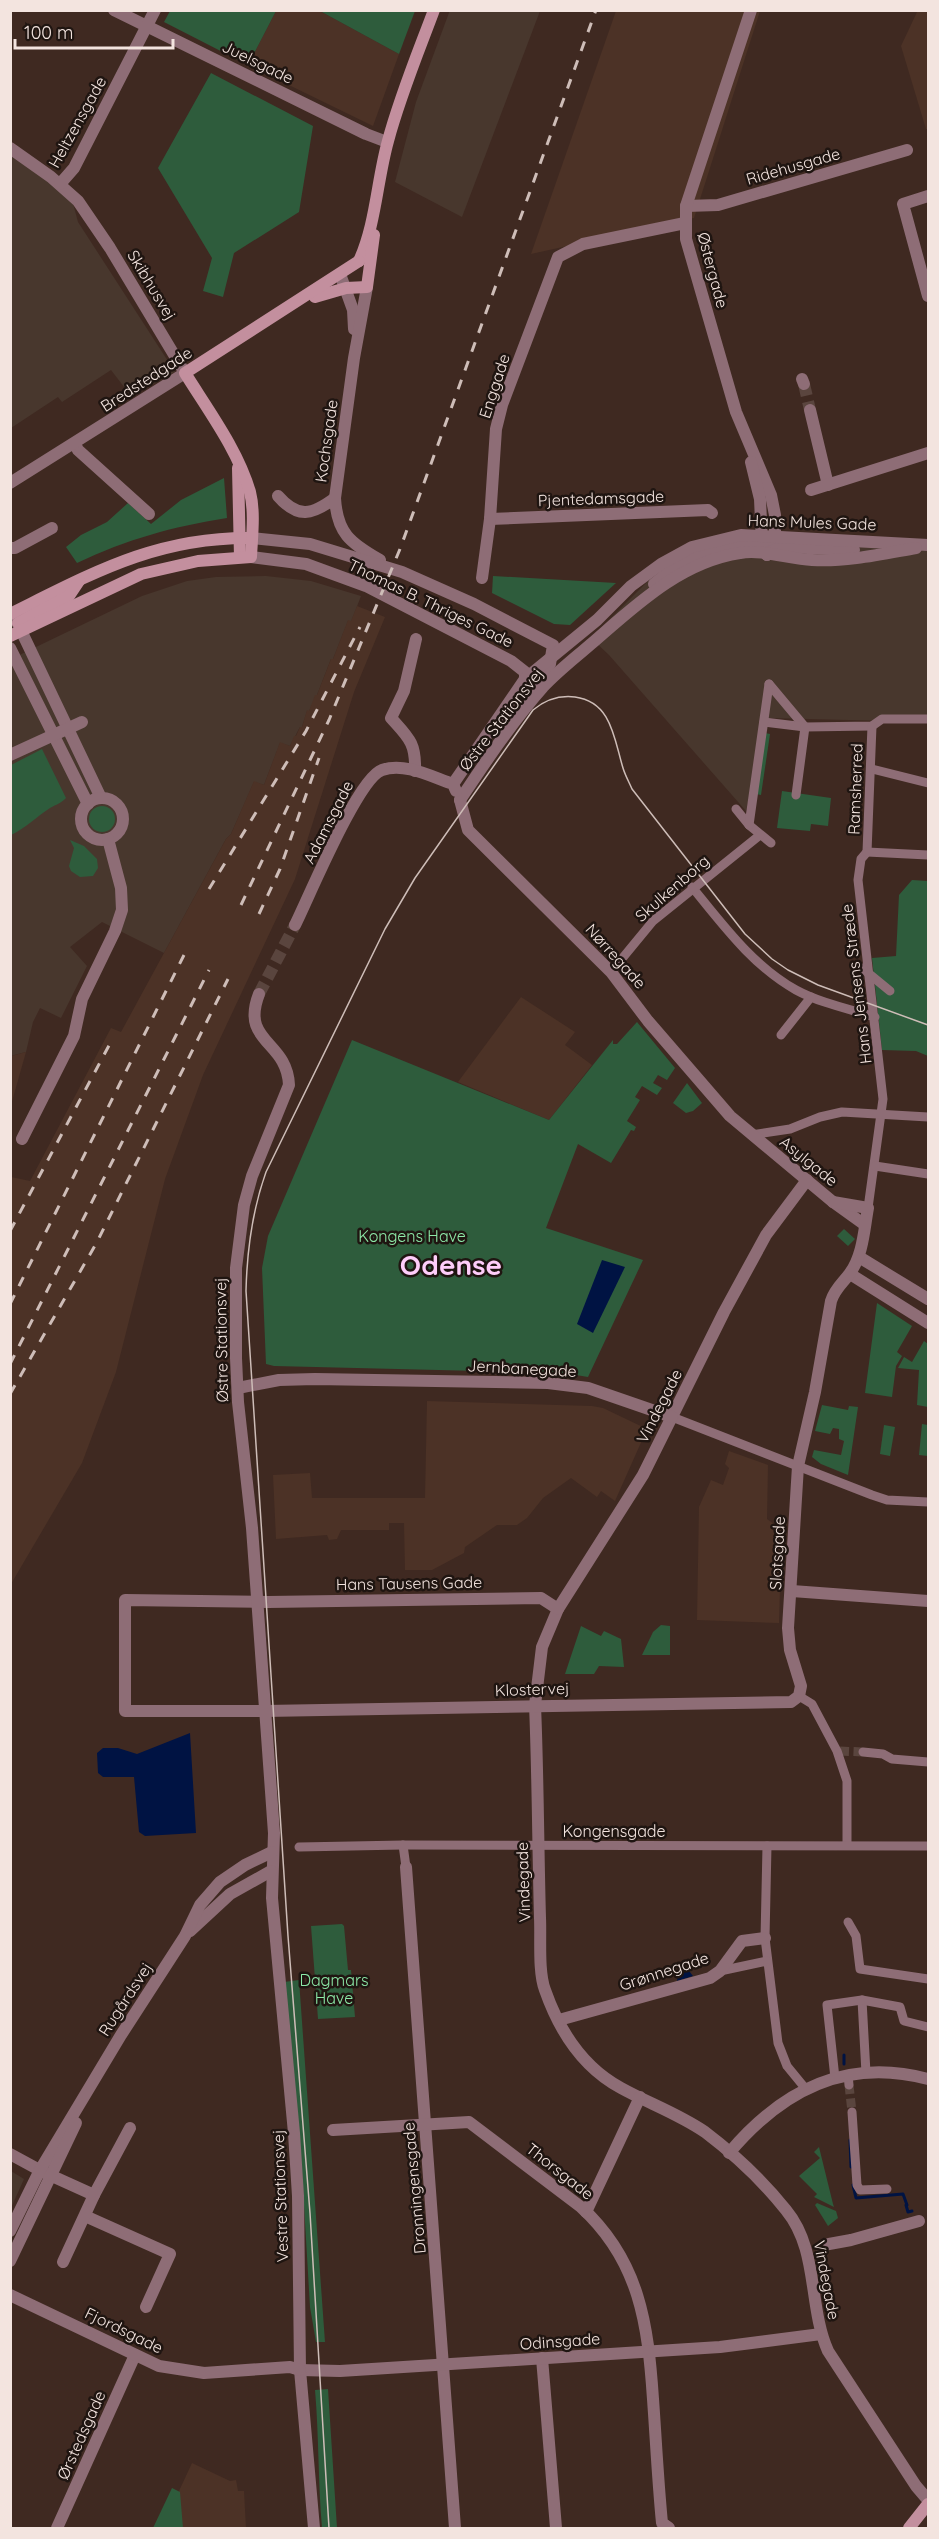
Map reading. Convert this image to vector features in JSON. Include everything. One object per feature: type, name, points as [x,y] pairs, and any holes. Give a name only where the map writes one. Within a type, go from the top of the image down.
[{"type":"main road","name":"Kochsgade","points":[[367,287],[365,265],[387,142],[400,100],[434,10]]},
{"type":"main road","name":"Bredstedgade","points":[[185,373],[340,274],[365,265]]},
{"type":"main road","name":"Bredstedgade","points":[[299,302],[346,288],[367,287]]},
{"type":"main road","name":"Skibhusvej","points":[[185,373],[238,463],[245,538]]},
{"type":"main road","points":[[245,538],[245,557]]},
{"type":"main road","name":"Thomas B. Thriges Gade","points":[[14,625],[79,580],[135,555],[188,542],[245,538]]},
{"type":"main road","name":"Thomas B. Thriges Gade","points":[[14,625],[141,574],[198,561],[245,557]]},
{"type":"main road","points":[[909,2529],[928,2502]]},
{"type":"street","name":"Juelsgade","points":[[114,10],[366,134],[387,142]]},
{"type":"street","name":"Heltzensgade","points":[[60,184],[74,168],[155,10]]},
{"type":"street","name":"Østergade","points":[[751,10],[686,206],[685,223],[686,239],[728,387],[771,495],[775,515],[775,537],[767,555]]},
{"type":"street","name":"Skibhusvej","points":[[10,148],[60,184],[78,201],[95,224],[185,373]]},
{"type":"street","name":"Ridehusgade","points":[[686,206],[718,204],[907,150]]},
{"type":"street","points":[[928,196],[903,204],[928,296]]},
{"type":"street","name":"Enggade","points":[[482,578],[490,519],[494,450],[502,405],[558,257],[583,244],[685,223]]},
{"type":"street","name":"Kochsgade","points":[[340,274],[353,310],[354,358]]},
{"type":"street","name":"Kochsgade","points":[[278,496],[288,508],[300,512],[311,512],[335,498],[354,358],[367,287]]},
{"type":"street","name":"Bredstedgade","points":[[10,483],[185,373]]},
{"type":"street","points":[[810,410],[828,485]]},
{"type":"street","name":"Østergade","points":[[746,435],[760,499],[761,539],[767,555]]},
{"type":"street","points":[[75,444],[78,450],[126,490],[149,514]]},
{"type":"street","points":[[811,490],[928,453]]},
{"type":"street","points":[[335,498],[339,525],[349,539],[402,572]]},
{"type":"street","name":"Pjentedamsgade","points":[[490,519],[708,510],[712,513]]},
{"type":"street","points":[[10,548],[15,548],[52,528]]},
{"type":"street","name":"Hans Mules Gade","points":[[547,661],[631,586],[661,564],[692,547],[741,535],[761,539],[775,537],[928,545]]},
{"type":"street","name":"Thomas B. Thriges Gade","points":[[245,538],[310,544],[402,572],[474,604],[553,645],[547,661]]},
{"type":"street","points":[[620,619],[666,572],[676,566],[715,549],[761,539]]},
{"type":"street","points":[[767,555],[776,549],[785,547],[849,551],[890,542]]},
{"type":"street","name":"Hans Mules Gade","points":[[570,661],[670,580],[714,559],[742,552],[813,560],[846,559],[928,545]]},
{"type":"street","name":"Thomas B. Thriges Gade","points":[[245,557],[306,564],[366,586],[523,669],[525,679]]},
{"type":"street","points":[[14,625],[101,798]]},
{"type":"street","points":[[462,635],[489,641],[534,664],[547,661],[570,661]]},
{"type":"street","points":[[415,771],[416,752],[411,740],[391,718],[404,691],[416,639]]},
{"type":"street","points":[[10,648],[88,804]]},
{"type":"street","points":[[499,742],[505,723],[542,678],[547,661]]},
{"type":"street","name":"Østre Stationsvej","points":[[453,784],[525,679],[547,661]]},
{"type":"street","name":"Østre Stationsvej","points":[[460,800],[499,742],[544,685],[570,661]]},
{"type":"street","points":[[750,825],[769,684],[805,727],[796,795]]},
{"type":"street","points":[[764,722],[805,727],[872,726],[882,719],[928,719]]},
{"type":"street","points":[[10,755],[82,722]]},
{"type":"street","name":"Ramsherred","points":[[867,852],[872,726]]},
{"type":"street","name":"Adamsgade","points":[[295,925],[364,785],[381,770],[392,768],[415,771],[453,784]]},
{"type":"street","points":[[872,769],[928,783]]},
{"type":"street","points":[[453,784],[460,800]]},
{"type":"street","points":[[101,798],[113,801],[123,815],[118,832],[108,839],[96,839],[83,827],[82,815],[88,804],[101,798]]},
{"type":"street","name":"Nørregade","points":[[460,800],[468,830],[611,972],[648,1021],[714,1098],[764,1146]]},
{"type":"street","points":[[736,809],[760,835],[771,843]]},
{"type":"street","name":"Skulkenborg","points":[[611,972],[653,921],[692,887],[760,835]]},
{"type":"street","points":[[22,1139],[74,1036],[82,999],[115,931],[122,910],[121,888],[108,839]]},
{"type":"street","points":[[867,852],[928,855]]},
{"type":"street","name":"Hans Jensens Stræde","points":[[867,852],[861,859],[858,880],[866,971],[875,1017],[883,1099],[868,1208]]},
{"type":"street","points":[[692,887],[737,941],[778,979],[811,997],[875,1017]]},
{"type":"street","points":[[866,971],[890,991]]},
{"type":"street","name":"Østre Stationsvej","points":[[259,994],[253,1014],[257,1030],[281,1057],[289,1077],[289,1085],[252,1176],[242,1223],[235,1308],[238,1388],[274,1833],[272,1862]]},
{"type":"street","points":[[781,1035],[811,997]]},
{"type":"street","points":[[752,1135],[790,1129],[820,1117],[842,1112],[928,1117]]},
{"type":"street","name":"Asylgade","points":[[764,1146],[865,1225]]},
{"type":"street","points":[[875,1166],[928,1174]]},
{"type":"street","name":"Vindegade","points":[[807,1180],[766,1235],[724,1312],[643,1475],[558,1609],[546,1635],[541,1654],[535,1705],[543,1984],[568,2040],[589,2064],[609,2081],[691,2124],[760,2180],[788,2211],[812,2251],[821,2334],[843,2376],[928,2502]]},
{"type":"street","name":"Asylgade","points":[[833,1202],[868,1208]]},
{"type":"street","points":[[868,1208],[859,1257],[928,1299]]},
{"type":"street","name":"Slotsgade","points":[[799,1696],[801,1686],[790,1650],[788,1629],[798,1466],[815,1392],[831,1301],[836,1288],[850,1274],[859,1257]]},
{"type":"street","points":[[850,1274],[928,1323]]},
{"type":"street","name":"Jernbanegade","points":[[238,1388],[279,1380],[315,1379],[548,1383],[588,1388],[672,1417],[887,1500],[928,1502]]},
{"type":"street","points":[[792,1592],[928,1601]]},
{"type":"street","name":"Hans Tausens Gade","points":[[257,1602],[541,1598],[558,1609]]},
{"type":"street","points":[[257,1602],[125,1600],[125,1710],[265,1711]]},
{"type":"street","points":[[799,1696],[812,1704],[838,1751],[847,1781],[847,1845]]},
{"type":"street","name":"Klostervej","points":[[265,1711],[790,1702],[799,1696]]},
{"type":"street","points":[[863,1752],[884,1754],[892,1759],[928,1762]]},
{"type":"street","name":"Kongensgade","points":[[299,1847],[403,1845],[928,1846]]},
{"type":"street","name":"Dronningensgade","points":[[403,1845],[455,2529]]},
{"type":"street","points":[[766,1846],[765,1936],[778,2043],[787,2066],[805,2088]]},
{"type":"street","name":"Rugårdsvej","points":[[10,2231],[40,2170],[185,1936],[200,1905],[220,1882],[245,1865],[272,1862]]},
{"type":"street","name":"Rugårdsvej","points":[[185,1936],[230,1894],[272,1862]]},
{"type":"street","name":"Vestre Stationsvej","points":[[272,1862],[298,2185],[300,2370],[314,2529]]},
{"type":"street","points":[[848,1922],[856,1936],[860,1969],[928,1979]]},
{"type":"street","name":"Grønnegade","points":[[559,2020],[710,1978],[720,1971],[741,1941],[765,1936]]},
{"type":"street","points":[[720,1971],[767,1961]]},
{"type":"street","points":[[862,2000],[866,2073]]},
{"type":"street","points":[[835,2078],[827,2005],[862,2000],[900,2007],[904,2021],[928,2027]]},
{"type":"street","points":[[763,2019],[775,2017]]},
{"type":"street","points":[[729,2153],[779,2105],[805,2088],[835,2078],[849,2080],[866,2073],[895,2071],[928,2079]]},
{"type":"street","name":"Rugårdsvej","points":[[10,2261],[52,2176],[94,2081]]},
{"type":"street","points":[[586,2212],[640,2097]]},
{"type":"street","points":[[852,2112],[859,2190],[887,2189]]},
{"type":"street","name":"Thorsgade","points":[[333,2130],[469,2122],[586,2212],[609,2239],[630,2274],[644,2314],[650,2351],[662,2523],[669,2529]]},
{"type":"street","points":[[63,2262],[94,2195],[130,2128]]},
{"type":"street","points":[[10,2154],[94,2195]]},
{"type":"street","points":[[85,2216],[170,2254],[146,2307]]},
{"type":"street","points":[[829,2244],[919,2221]]},
{"type":"street","name":"Fjordsgade","points":[[10,2295],[159,2366],[182,2372],[204,2373],[290,2367],[300,2370]]},
{"type":"street","name":"Odinsgade","points":[[300,2370],[333,2372],[720,2347],[821,2334]]},
{"type":"street","name":"Ørstedsgade","points":[[57,2529],[135,2355]]},
{"type":"street","points":[[542,2358],[556,2529]]},
{"type":"shaded area","points":[[450,10],[540,11],[462,217],[395,182],[416,102]]},
{"type":"shaded area","points":[[918,10],[928,11],[928,129],[926,129],[901,46]]},
{"type":"shaded area","points":[[276,11],[320,11],[399,54],[373,126],[248,65]]},
{"type":"shaded area","points":[[616,11],[760,11],[694,218],[531,254]]},
{"type":"shaded area","points":[[10,145],[67,181],[78,222],[175,372],[131,396],[111,370],[62,402],[58,397],[11,428]]},
{"type":"shaded area","points":[[928,539],[928,722],[769,718],[759,790],[751,789],[746,811],[609,655],[591,638],[650,579],[683,558]]},
{"type":"shaded area","points":[[266,576],[311,581],[361,596],[351,622],[348,621],[333,659],[331,659],[317,695],[307,711],[302,727],[290,746],[280,743],[264,785],[254,782],[231,834],[226,839],[164,953],[102,922],[70,947],[87,966],[61,1018],[40,1008],[33,1022],[26,1052],[11,1056],[11,659],[142,596],[187,581],[216,577]]},
{"type":"shaded area","points":[[357,606],[385,617],[354,692],[295,879],[203,1075],[165,1179],[116,1372],[82,1463],[11,1584],[11,1177],[30,1181],[111,1028],[121,1032],[226,839],[231,834],[254,781],[264,785],[280,742],[290,746],[294,736],[302,727],[307,710],[309,711],[317,695],[348,620],[351,621]]},
{"type":"shaded area","points":[[521,997],[575,1032],[565,1045],[592,1065],[549,1120],[458,1082]]},
{"type":"shaded area","points":[[26,1052],[11,1105],[11,1056]]},
{"type":"shaded area","points":[[427,1401],[592,1406],[603,1408],[647,1429],[615,1501],[601,1491],[597,1497],[571,1478],[543,1498],[527,1518],[517,1525],[497,1525],[465,1547],[464,1553],[432,1570],[405,1570],[404,1523],[389,1523],[389,1530],[341,1530],[337,1539],[329,1540],[327,1535],[276,1539],[273,1475],[310,1473],[312,1498],[425,1498]]},
{"type":"shaded area","points":[[729,1451],[768,1465],[767,1519],[783,1526],[781,1577],[774,1577],[773,1586],[780,1587],[779,1623],[697,1620],[699,1507],[711,1480],[723,1485],[729,1468],[725,1464]]},
{"type":"shaded area","points":[[11,2171],[24,2179],[11,2208]]},
{"type":"shaded area","points":[[192,2463],[230,2481],[236,2480],[238,2491],[244,2491],[246,2528],[174,2528],[179,2491]]},
{"type":"green space","points":[[170,10],[276,11],[248,65],[164,22]]},
{"type":"green space","points":[[320,11],[415,11],[399,54]]},
{"type":"green space","points":[[211,73],[313,126],[299,212],[234,253],[223,297],[203,291],[212,258],[158,168]]},
{"type":"green space","points":[[224,478],[227,518],[150,535],[77,563],[66,547],[81,535],[107,522],[128,503],[151,524],[181,500]]},
{"type":"green space","points":[[493,576],[616,583],[570,625],[554,624],[492,593]]},
{"type":"green space","points":[[765,733],[770,734],[761,795],[756,794]]},
{"type":"green space","points":[[42,749],[66,798],[11,835],[11,765]]},
{"type":"green space","points":[[782,791],[831,798],[828,826],[811,824],[810,831],[777,828]]},
{"type":"green space","points":[[102,806],[111,810],[115,819],[111,828],[102,832],[93,828],[89,819],[93,810]]},
{"type":"green space","points":[[70,840],[84,846],[97,859],[98,868],[93,876],[80,877],[71,871],[69,866],[74,848]]},
{"type":"green space","points":[[912,880],[928,881],[928,1056],[916,1051],[882,1050],[872,958],[896,956],[899,895]]},
{"type":"green space","name":"Kongens Have","points":[[637,1022],[675,1068],[667,1080],[658,1075],[653,1083],[662,1088],[657,1095],[642,1086],[635,1097],[640,1100],[627,1121],[636,1127],[634,1131],[631,1130],[611,1163],[578,1144],[546,1228],[643,1260],[588,1377],[564,1373],[266,1364],[262,1268],[268,1236],[352,1040],[549,1120],[613,1040],[613,1044],[617,1044]]},
{"type":"green space","points":[[687,1083],[702,1103],[693,1111],[686,1113],[673,1103]]},
{"type":"green space","points":[[844,1229],[855,1239],[848,1246],[837,1236]]},
{"type":"green space","points":[[877,1303],[912,1326],[897,1352],[902,1356],[896,1366],[892,1397],[865,1393]]},
{"type":"green space","points":[[924,1341],[928,1344],[928,1407],[917,1405],[919,1370],[898,1368],[904,1357],[912,1362]]},
{"type":"green space","points":[[822,1405],[848,1410],[849,1406],[858,1407],[848,1475],[821,1464],[812,1457],[814,1450],[841,1455],[844,1441],[839,1439],[839,1429],[833,1428],[830,1434],[815,1431]]},
{"type":"green space","points":[[922,1424],[928,1425],[928,1456],[919,1455]]},
{"type":"green space","points":[[884,1425],[895,1427],[890,1456],[880,1454]]},
{"type":"green space","points":[[661,1625],[670,1626],[670,1655],[642,1655],[653,1632]]},
{"type":"green space","points":[[581,1626],[601,1636],[604,1631],[621,1639],[624,1667],[599,1666],[594,1674],[565,1674]]},
{"type":"green space","name":"Dagmars Have","points":[[342,1924],[348,1970],[351,1970],[355,2017],[318,2019],[311,1926]]},
{"type":"green space","points":[[299,1980],[325,2342],[316,2342],[310,2307],[302,2171],[284,1982]]},
{"type":"green space","points":[[819,2147],[834,2207],[814,2197],[817,2194],[799,2176],[820,2158],[814,2152]]},
{"type":"green space","points":[[817,2203],[836,2211],[838,2218],[828,2226],[815,2205]]},
{"type":"green space","points":[[328,2389],[337,2528],[322,2528],[315,2390]]},
{"type":"green space","points":[[172,2488],[180,2492],[183,2528],[153,2528]]},
{"type":"water","points":[[602,1260],[625,1267],[593,1333],[577,1324]]},
{"type":"water","points":[[190,1733],[196,1833],[145,1836],[139,1832],[134,1777],[103,1777],[98,1773],[97,1753],[103,1748],[118,1748],[137,1754]]},
{"type":"water","points":[[686,1967],[693,1976],[677,1981],[679,1968]]},
{"type":"waterway","points":[[844,2055],[844,2064]]},
{"type":"waterway","points":[[850,2140],[851,2167]]},
{"type":"waterway","points":[[853,2185],[856,2198],[903,2194],[907,2205]]},
{"type":"waterway","points":[[906,2205],[908,2212],[912,2211]]},
{"type":"tunnel","points":[[804,384],[810,410]]},
{"type":"tunnel","points":[[259,994],[295,925]]},
{"type":"tunnel","points":[[840,1751],[863,1752]]},
{"type":"tunnel","points":[[849,2085],[852,2112]]},
{"type":"tunnel","points":[[816,2250],[829,2244]]},
{"type":"tram line","points":[[329,2528],[310,2213],[288,1936],[246,1291],[251,1230],[266,1172],[385,929],[415,878],[533,710],[542,703],[558,698],[575,697],[587,700],[604,714],[614,734],[624,771],[632,789],[745,934],[772,959],[818,985],[928,1025]]},
{"type":"railway","points":[[241,905],[329,720],[400,549],[596,10]]},
{"type":"railway","points":[[209,889],[306,731],[360,627]]},
{"type":"railway","points":[[259,914],[280,869],[319,758]]},
{"type":"railway","points":[[10,1304],[184,955]]},
{"type":"railway","points":[[10,1364],[209,970]]},
{"type":"railway","points":[[10,1394],[97,1242],[228,979]]},
{"type":"railway","points":[[10,1231],[113,1038]]},
{"type":"district","name":"Odense","points":[[451,1264]]}]
